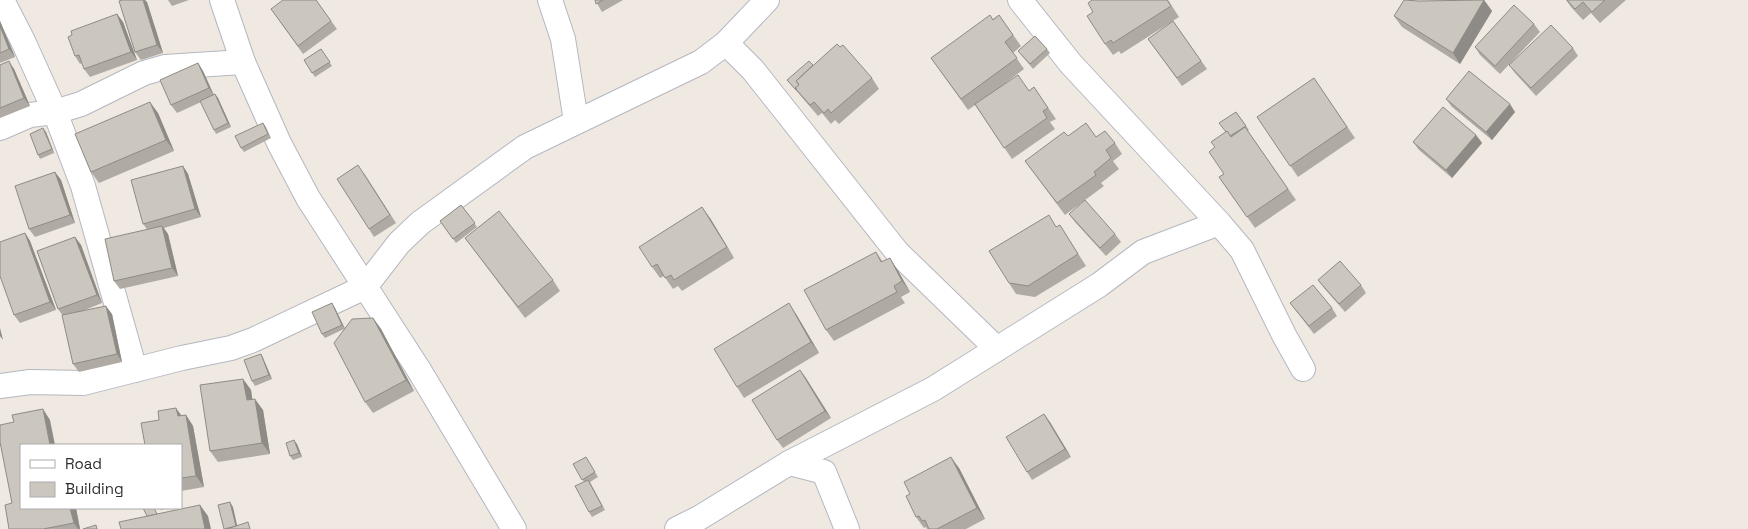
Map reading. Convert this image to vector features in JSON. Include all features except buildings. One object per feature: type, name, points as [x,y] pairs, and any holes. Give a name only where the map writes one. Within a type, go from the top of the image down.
[{"type":"street","points":[[2,0],[55,112],[84,186],[136,370]]},
{"type":"street","points":[[222,0],[243,62],[279,143],[308,198],[419,370],[514,529]]},
{"type":"street","points":[[550,0],[563,39],[576,121]]},
{"type":"street","points":[[0,386],[30,382],[83,383],[182,358],[231,348],[253,340],[365,287],[399,243],[420,223],[525,147],[701,62],[726,44],[767,0]]},
{"type":"street","points":[[1020,0],[1071,64],[1219,222],[1242,250],[1303,369]]},
{"type":"street","points":[[726,44],[753,70],[898,252],[996,349]]},
{"type":"street","points":[[0,128],[30,115],[55,112],[81,104],[144,73],[165,67],[243,62]]},
{"type":"street","points":[[677,529],[699,518],[789,463],[933,389],[1099,285],[1143,252],[1219,222]]},
{"type":"street","points":[[789,463],[824,472],[846,529]]}]
